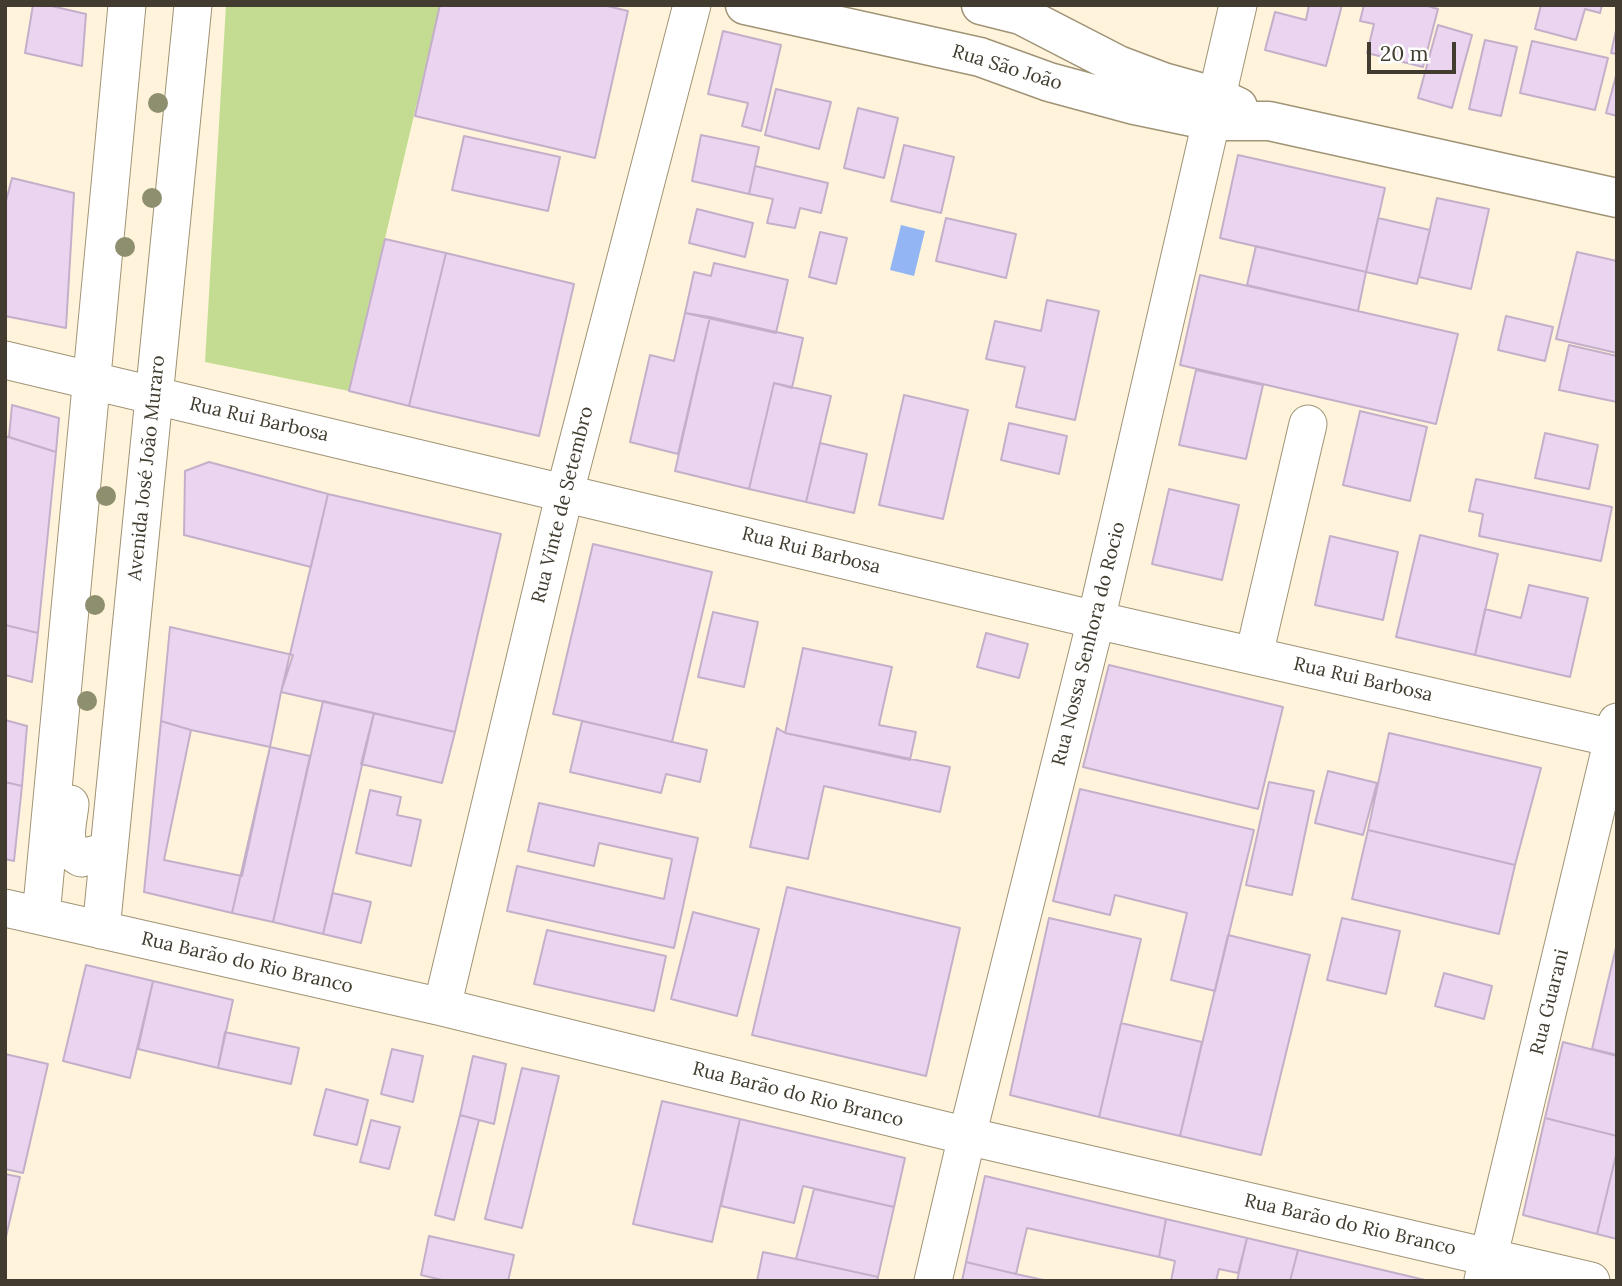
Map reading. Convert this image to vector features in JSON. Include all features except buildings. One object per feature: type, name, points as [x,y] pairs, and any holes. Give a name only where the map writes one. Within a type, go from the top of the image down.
[{"type":"main road","name":"Rua São João","points":[[981,5],[1021,15],[1118,65],[1163,82],[1214,109]]},
{"type":"main road","name":"Rua São João","points":[[762,7],[980,57],[1071,88],[1134,105],[1214,109],[1617,198]]},
{"type":"street","points":[[41,916],[127,5]]},
{"type":"street","name":"Avenida José João Muraro","points":[[102,930],[193,5]]},
{"type":"street","name":"Rua Vinte de Setembro","points":[[442,1007],[565,492],[692,5]]},
{"type":"street","name":"Rua Nossa Senhora do Rocio","points":[[933,1281],[1096,620],[1238,5]]},
{"type":"street","name":"Rua Rui Barbosa","points":[[5,360],[1096,620],[1616,733]]},
{"type":"street","points":[[1254,655],[1308,424]]},
{"type":"street","points":[[63,682],[74,756],[66,843],[72,853],[81,858],[109,851]]},
{"type":"street","name":"Rua Guarani","points":[[1485,1269],[1616,733]]},
{"type":"street","name":"Rua Barão do Rio Branco","points":[[5,908],[442,1007],[967,1136],[1485,1269],[1591,1281]]},
{"type":"green space","points":[[226,5],[440,5],[349,391],[205,362]]},
{"type":"water","points":[[901,225],[925,231],[914,276],[890,270]]}]
